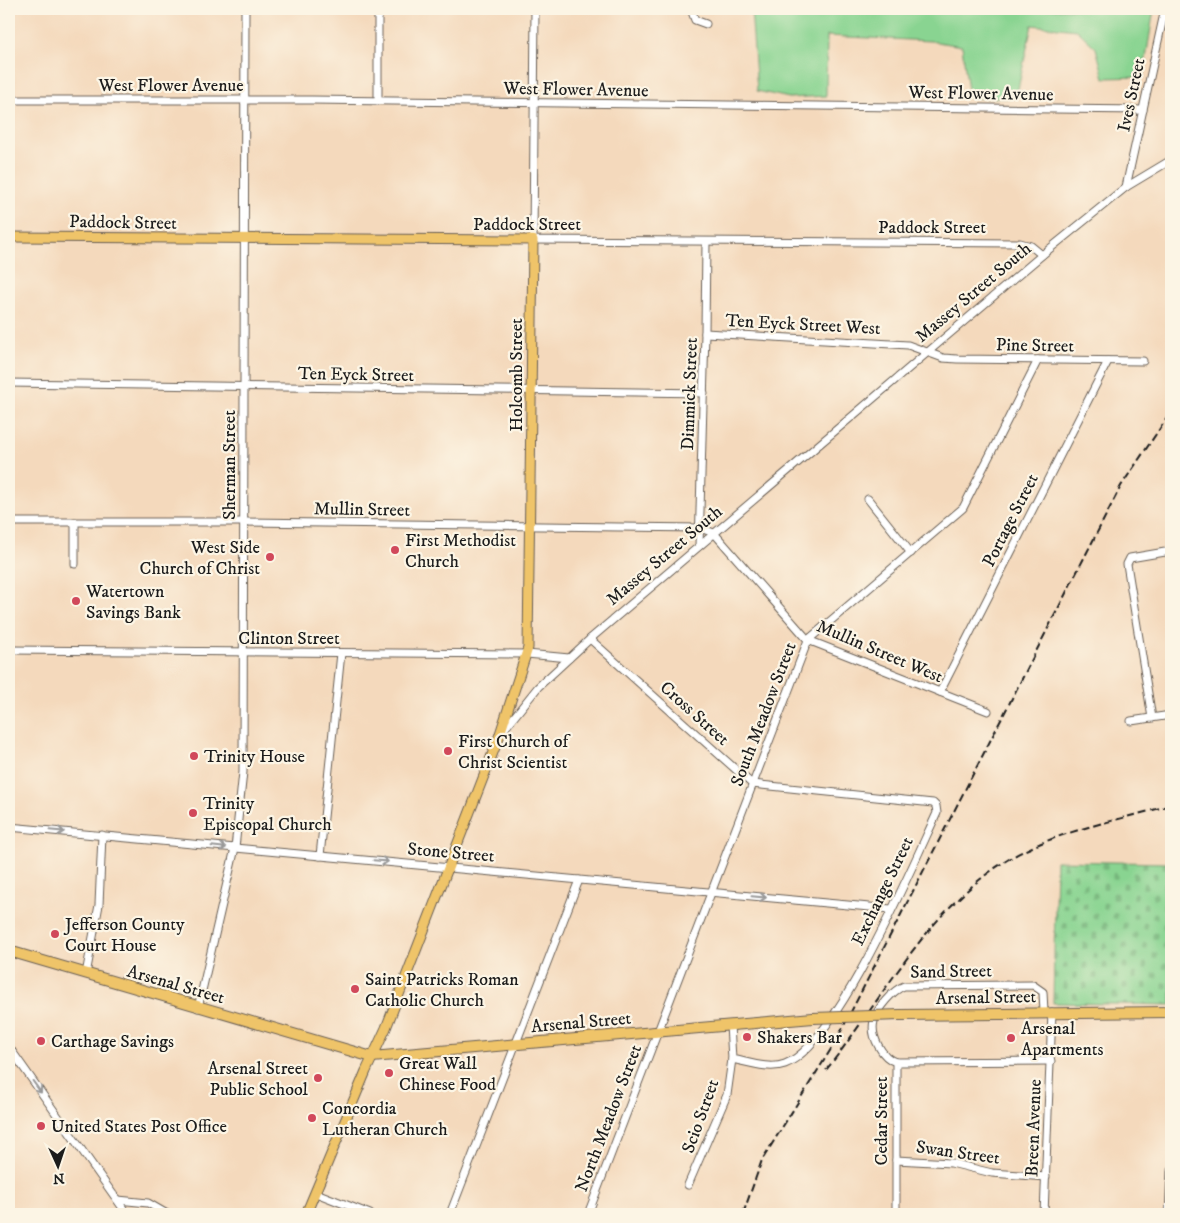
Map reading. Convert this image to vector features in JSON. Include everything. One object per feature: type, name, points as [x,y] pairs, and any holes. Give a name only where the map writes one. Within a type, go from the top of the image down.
[{"type":"highway","name":"Arsenal Street","points":[[9,951],[372,1058],[813,1018],[900,1014],[1171,1012]]},
{"type":"main road","name":"Paddock Street","points":[[9,237],[533,240]]},
{"type":"main road","name":"Holcomb Street","points":[[499,737],[527,654],[531,525],[533,240]]},
{"type":"main road","name":"Massey Street South","points":[[306,1214],[386,1028],[499,737]]},
{"type":"street","name":"Sherman Street","points":[[198,1008],[235,848],[243,772],[245,9]]},
{"type":"street","points":[[378,9],[378,101]]},
{"type":"street","name":"Holcomb Street","points":[[533,240],[535,9]]},
{"type":"street","points":[[691,9],[695,20],[706,24]]},
{"type":"street","name":"Ives Street","points":[[1126,187],[1164,9]]},
{"type":"street","name":"West Flower Avenue","points":[[9,100],[378,101],[1142,110]]},
{"type":"street","name":"Massey Street South","points":[[499,737],[532,694],[590,639],[1042,255],[1126,187],[1171,160]]},
{"type":"street","name":"Paddock Street","points":[[533,240],[1020,243],[1031,246],[1042,255]]},
{"type":"street","name":"Dimmick Street","points":[[699,546],[706,242]]},
{"type":"street","name":"Ten Eyck Street West","points":[[705,333],[908,345],[927,352]]},
{"type":"street","name":"Pine Street","points":[[927,352],[943,358],[957,359],[1143,361]]},
{"type":"street","name":"South Meadow Street","points":[[656,1032],[808,640],[963,508],[1038,360]]},
{"type":"street","name":"Portage Street","points":[[940,692],[1108,361]]},
{"type":"street","name":"Ten Eyck Street","points":[[9,383],[245,388],[704,393]]},
{"type":"street","points":[[868,499],[911,553]]},
{"type":"street","name":"Mullin Street","points":[[9,522],[531,525],[700,528],[714,533]]},
{"type":"street","points":[[75,522],[75,564]]},
{"type":"street","name":"Mullin Street West","points":[[714,533],[808,640],[988,711]]},
{"type":"street","points":[[1152,718],[1127,564],[1130,558],[1171,551]]},
{"type":"street","name":"Cross Street","points":[[590,639],[752,784]]},
{"type":"street","name":"Clinton Street","points":[[9,650],[527,654],[569,658]]},
{"type":"street","points":[[320,856],[341,653]]},
{"type":"street","points":[[1131,721],[1171,715]]},
{"type":"street","name":"Exchange Street","points":[[732,1059],[774,1066],[785,1064],[813,1043],[834,1014],[891,909],[937,813],[936,806],[933,803],[752,784]]},
{"type":"street","name":"Stone Street","points":[[9,827],[891,909]]},
{"type":"street","points":[[86,974],[99,906],[102,835]]},
{"type":"street","points":[[450,1214],[579,880]]},
{"type":"street","name":"Sand Street","points":[[896,1062],[888,1058],[880,1048],[874,1020],[890,995],[904,986],[1033,985],[1043,992],[1048,1012]]},
{"type":"street","name":"Breen Avenue","points":[[1044,1214],[1051,1061],[1048,1012]]},
{"type":"street","name":"Scio Street","points":[[688,1185],[728,1095],[732,1059],[730,1025]]},
{"type":"street","name":"North Meadow Street","points":[[588,1214],[656,1032]]},
{"type":"street","points":[[9,1047],[127,1214]]},
{"type":"street","name":"Cedar Street","points":[[896,1214],[896,1062],[1051,1061]]},
{"type":"street","name":"Swan Street","points":[[896,1160],[951,1163],[992,1172],[1046,1177]]},
{"type":"street","points":[[1169,1214],[1171,1170]]},
{"type":"street","points":[[316,1192],[370,1214]]},
{"type":"street","points":[[118,1200],[148,1203],[166,1214]]},
{"type":"green space","points":[[751,9],[1154,9],[1143,77],[1104,78],[1096,48],[1077,30],[1032,25],[1016,98],[969,98],[962,46],[931,41],[827,36],[826,96],[789,98],[757,91]]},
{"type":"green space","points":[[1056,861],[1171,863],[1171,1005],[1053,1003]]},
{"type":"railway","points":[[743,1214],[762,1160],[836,1041],[1121,486],[1171,412]]},
{"type":"railway","points":[[826,1070],[930,929],[980,879],[1009,859],[1047,841],[1088,827],[1171,805]]},
{"type":"place","name":"First Methodist Church","points":[[395,550]]},
{"type":"place","name":"West Side Church of Christ","points":[[270,557]]},
{"type":"place","name":"Watertown Savings Bank","points":[[76,601]]},
{"type":"place","name":"First Church of Christ Scientist","points":[[448,751]]},
{"type":"place","name":"Trinity House","points":[[194,756]]},
{"type":"place","name":"Trinity Episcopal Church","points":[[193,813]]},
{"type":"place","name":"Jefferson County Court House","points":[[55,934]]},
{"type":"place","name":"Saint Patricks Roman Catholic Church","points":[[355,989]]},
{"type":"place","name":"Shakers Bar","points":[[747,1037]]},
{"type":"place","name":"Arsenal Apartments","points":[[1011,1038]]},
{"type":"place","name":"Carthage Savings","points":[[41,1041]]},
{"type":"place","name":"Great Wall Chinese Food","points":[[389,1073]]},
{"type":"place","name":"Arsenal Street Public School","points":[[318,1078]]},
{"type":"place","name":"Concordia Lutheran Church","points":[[312,1118]]},
{"type":"place","name":"United States Post Office","points":[[41,1126]]}]
